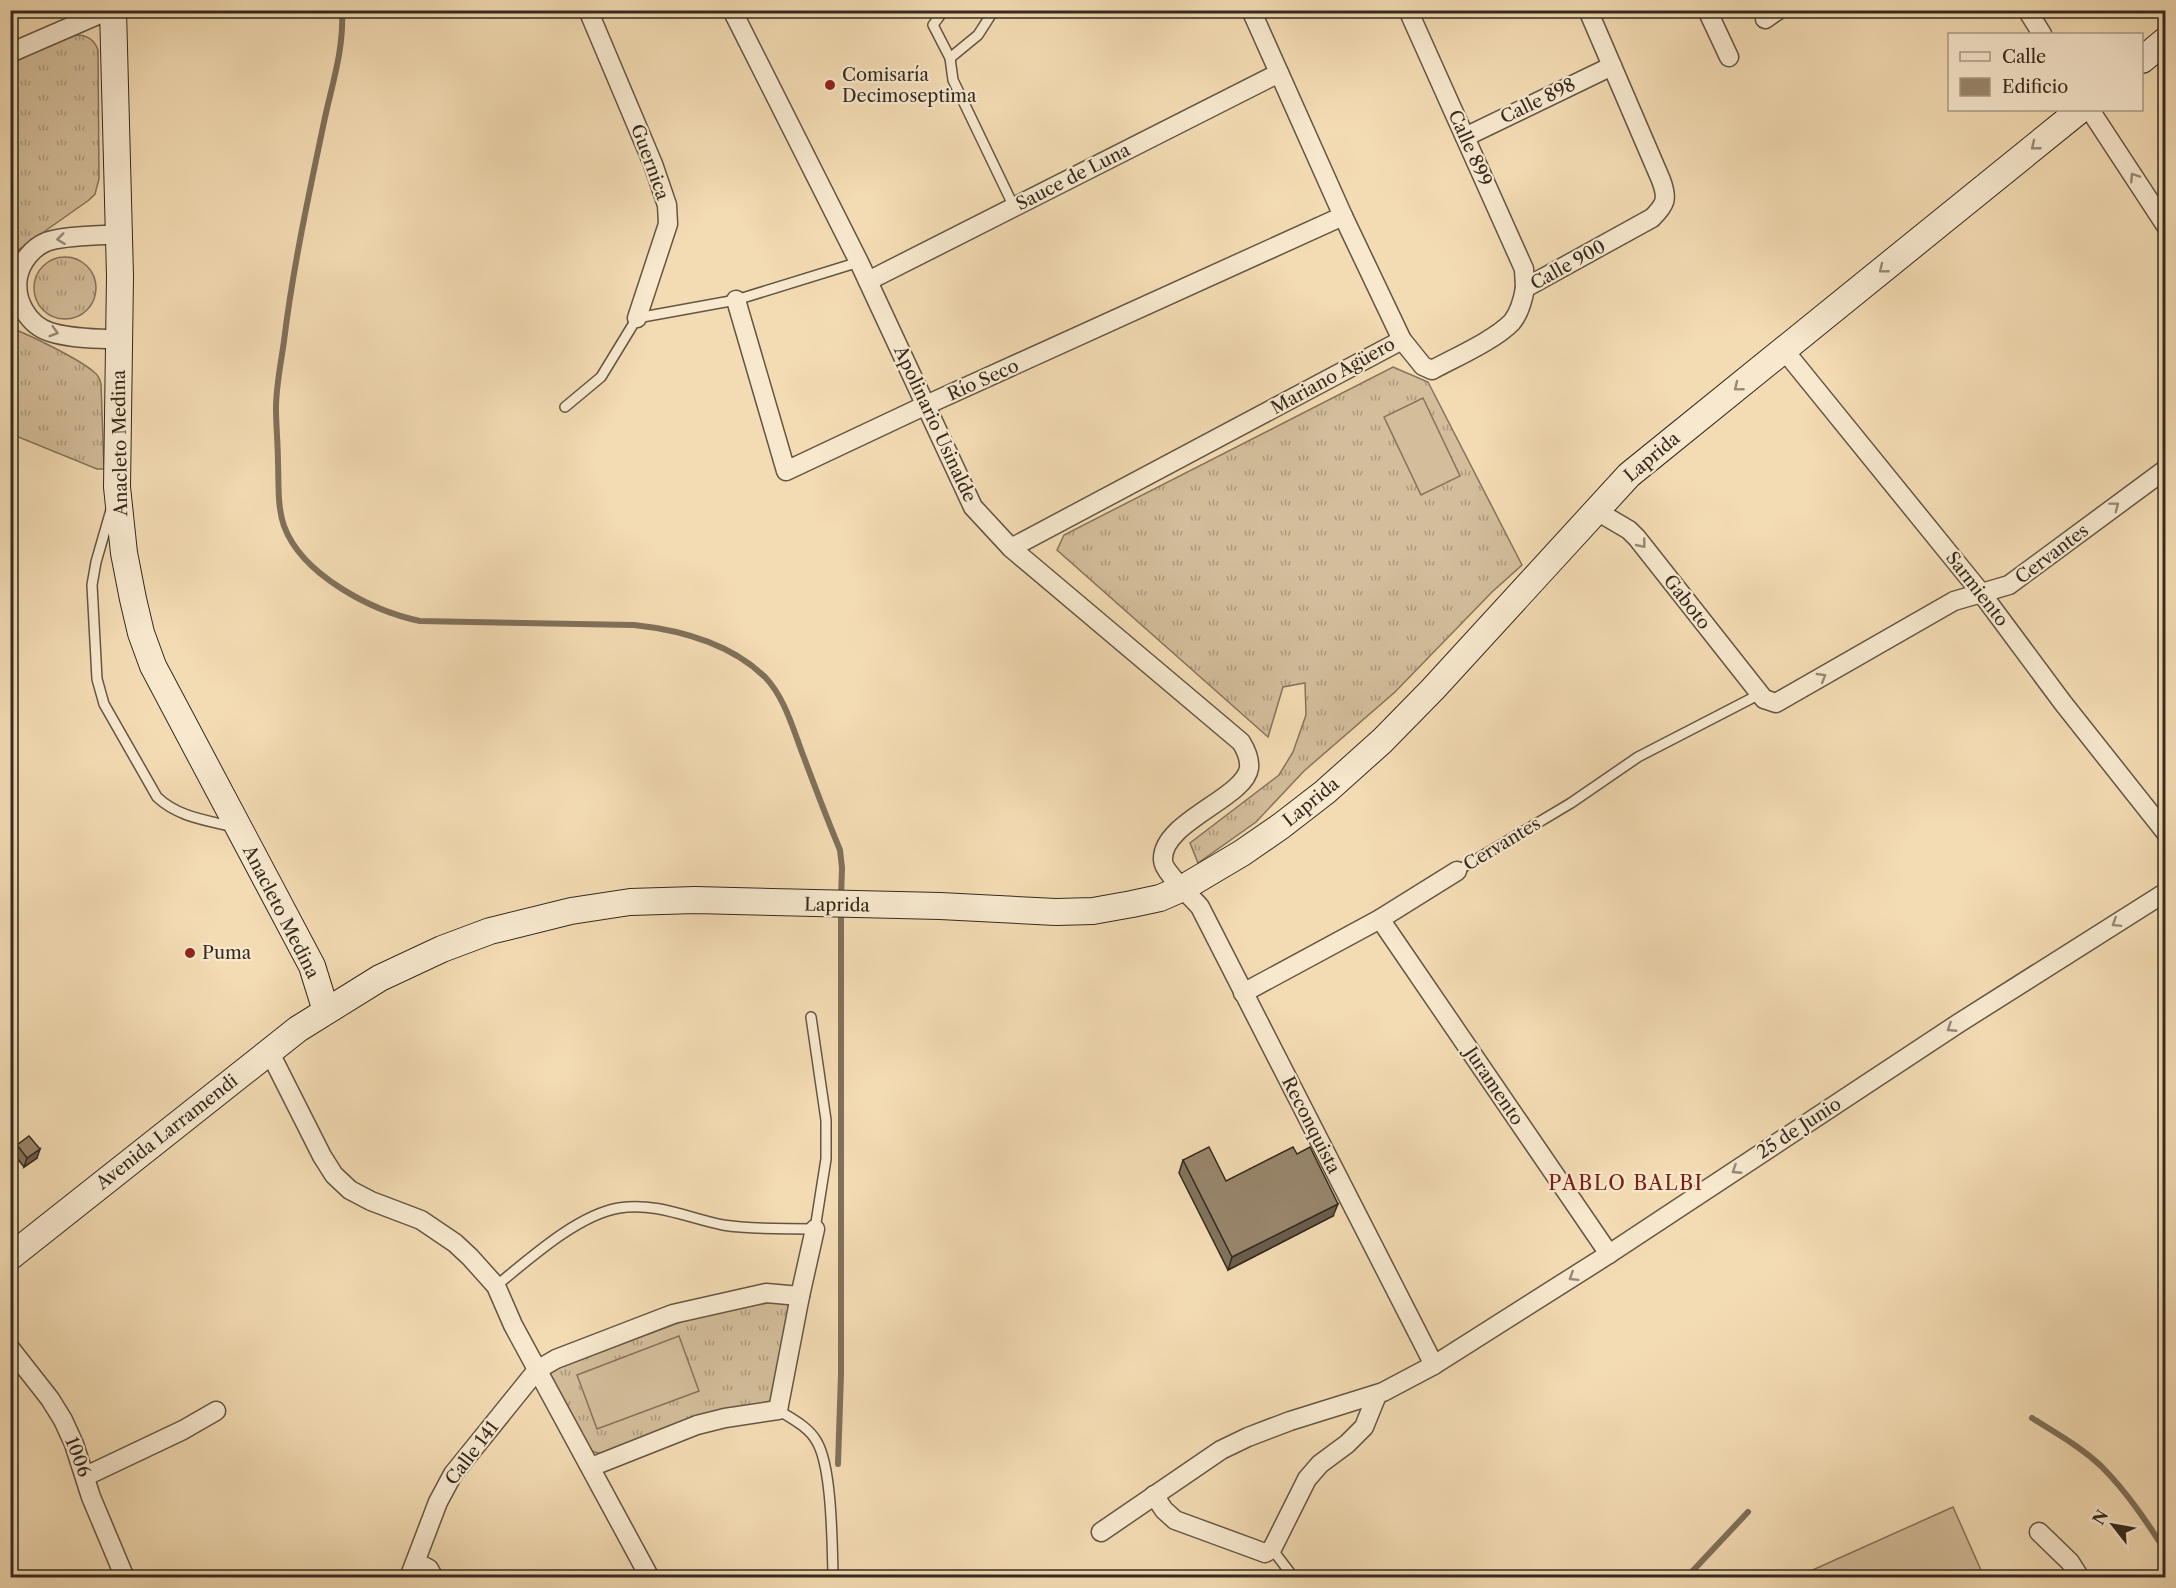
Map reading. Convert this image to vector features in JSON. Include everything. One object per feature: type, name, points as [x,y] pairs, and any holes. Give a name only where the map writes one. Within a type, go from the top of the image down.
[{"type":"main road","name":"Anacleto Medina","points":[[111,10],[119,234],[117,487],[124,553],[133,599],[153,666],[312,966],[326,1011]]},
{"type":"main road","points":[[2143,59],[2166,40]]},
{"type":"main road","name":"Laprida","points":[[326,1011],[380,978],[442,949],[490,932],[571,911],[630,902],[663,900],[940,906],[1056,912],[1093,911],[1160,898],[1183,888],[1242,853],[1325,792],[1382,741],[1433,689],[1629,475],[2079,111]]},
{"type":"main road","name":"Avenida Larramendi","points":[[10,1257],[269,1051],[326,1011]]},
{"type":"street","points":[[10,53],[111,10]]},
{"type":"street","name":"Guernica","points":[[588,10],[653,164],[667,205],[668,224],[637,318]]},
{"type":"street","name":"Apolinario Usinalde","points":[[732,10],[859,262],[924,406],[973,507],[1011,548],[1241,742],[1245,748],[1249,770],[1237,787],[1181,827],[1166,847],[1162,861],[1167,871],[1183,888]]},
{"type":"street","name":"Mariano Agüero","points":[[1011,548],[1402,340],[1343,216],[1251,10]]},
{"type":"street","name":"Calle 899","points":[[1408,10],[1524,268],[1525,288]]},
{"type":"street","points":[[1588,10],[1612,66]]},
{"type":"street","points":[[1707,10],[1729,57]]},
{"type":"street","points":[[2027,10],[2041,33]]},
{"type":"street","name":"Calle 898","points":[[1465,137],[1612,66]]},
{"type":"street","name":"Calle 900","points":[[1402,340],[1423,366],[1432,370],[1496,335],[1512,322],[1521,306],[1525,288],[1652,218],[1664,206],[1665,191],[1661,180],[1612,66]]},
{"type":"street","name":"Sauce de Luna","points":[[868,281],[1279,73]]},
{"type":"street","points":[[2091,111],[2166,226]]},
{"type":"street","name":"Río Seco","points":[[736,300],[786,471],[1343,216]]},
{"type":"street","points":[[119,234],[57,238],[37,247],[16,267],[17,291],[21,305],[19,316],[50,332],[119,340]]},
{"type":"street","name":"Sarmiento","points":[[1784,350],[1982,594],[2063,703],[2166,833]]},
{"type":"street","name":"Cervantes","points":[[1765,698],[1783,700],[1954,601],[2009,585],[2166,469]]},
{"type":"street","name":"Gaboto","points":[[1595,510],[1629,530],[1637,538],[1765,698]]},
{"type":"street","name":"Cervantes","points":[[1243,993],[1380,919],[1457,871]]},
{"type":"street","name":"Reconquista","points":[[1183,888],[1200,907],[1434,1365]]},
{"type":"street","name":"25 de Junio","points":[[1101,1532],[1221,1450],[1290,1421],[1377,1395],[1434,1365],[1609,1254],[1959,1023],[2166,892]]},
{"type":"street","name":"Juramento","points":[[1380,919],[1609,1254]]},
{"type":"street","points":[[269,1051],[327,1167],[342,1184],[371,1201],[421,1220],[436,1229],[470,1257],[496,1286],[513,1325],[650,1578]]},
{"type":"street","points":[[591,1467],[697,1425],[778,1410],[815,1228]]},
{"type":"street","points":[[537,1370],[556,1359],[673,1314],[766,1293],[800,1296]]},
{"type":"street","name":"1006","points":[[10,1348],[50,1399],[63,1420],[86,1476],[91,1497],[125,1578]]},
{"type":"street","name":"Calle 141","points":[[413,1570],[438,1502],[453,1473],[537,1370]]},
{"type":"street","points":[[1154,1495],[1164,1510],[1175,1520],[1265,1553],[1272,1549],[1307,1479],[1320,1464],[1347,1444],[1364,1427],[1377,1395]]},
{"type":"street","points":[[86,1476],[183,1430],[216,1411]]},
{"type":"street","points":[[2039,1532],[2070,1562],[2080,1578]]},
{"type":"street","points":[[413,1570],[429,1569],[434,1578]]},
{"type":"lane","points":[[944,10],[933,24],[950,58],[953,80],[1014,207]]},
{"type":"lane","points":[[950,58],[978,35],[994,10]]},
{"type":"lane","points":[[565,407],[601,377],[637,318],[736,300],[859,262]]},
{"type":"lane","points":[[117,487],[96,562],[92,585],[97,679],[104,704],[157,797],[167,807],[178,813],[238,828]]},
{"type":"lane","name":"Cervantes","points":[[1457,871],[1571,803],[1638,757],[1765,698]]},
{"type":"lane","points":[[496,1286],[547,1245],[603,1212],[618,1208],[661,1208],[721,1224],[747,1228],[815,1228],[826,1159],[826,1120],[811,1017]]},
{"type":"lane","points":[[778,1410],[808,1431],[822,1452],[830,1506],[833,1574]]},
{"type":"lane","points":[[1272,1549],[1294,1578]]},
{"type":"green space","points":[[75,35],[90,38],[98,50],[99,179],[95,194],[11,255],[11,62]]},
{"type":"green space","points":[[59,257],[71,257],[87,266],[94,276],[96,288],[94,300],[87,310],[71,319],[59,319],[48,314],[39,305],[34,294],[34,282],[39,271],[48,262]]},
{"type":"green space","points":[[11,328],[66,354],[98,376],[101,384],[104,469],[97,469],[11,434]]},
{"type":"green space","points":[[1393,367],[1428,382],[1522,565],[1492,592],[1395,692],[1304,771],[1256,822],[1198,863],[1190,843],[1279,775],[1293,752],[1306,715],[1305,683],[1283,687],[1268,737],[1057,550],[1064,535]]},
{"type":"green space","points":[[1423,398],[1460,476],[1421,495],[1384,417]]},
{"type":"green space","points":[[784,1300],[791,1307],[774,1398],[766,1404],[602,1454],[589,1449],[548,1375],[556,1369],[686,1320]]},
{"type":"green space","points":[[679,1336],[699,1391],[597,1429],[577,1375]]},
{"type":"green space","points":[[1953,1507],[1984,1577],[1797,1577]]},
{"type":"building","points":[[29,1136],[40,1149],[27,1158],[17,1145]]},
{"type":"building","points":[[1209,1147],[1226,1181],[1293,1147],[1297,1154],[1310,1147],[1338,1204],[1232,1257],[1183,1160]]},
{"type":"waterway","points":[[342,10],[339,53],[297,258],[277,391],[279,503],[284,526],[293,544],[322,575],[341,588],[381,609],[420,621],[634,625],[687,635],[736,655],[765,677],[778,694],[788,714],[840,850],[841,898]]},
{"type":"waterway","points":[[838,1464],[841,1374],[841,908]]},
{"type":"waterway","points":[[2032,1418],[2077,1446],[2101,1466],[2144,1518],[2166,1552]]},
{"type":"waterway","points":[[1686,1578],[1748,1512]]},
{"type":"place","name":"Comisaría Decimoseptima","points":[[830,85]]},
{"type":"place","name":"Puma","points":[[190,953]]},
{"type":"district","name":"PABLO BALBI","points":[[1626,1183]]}]
